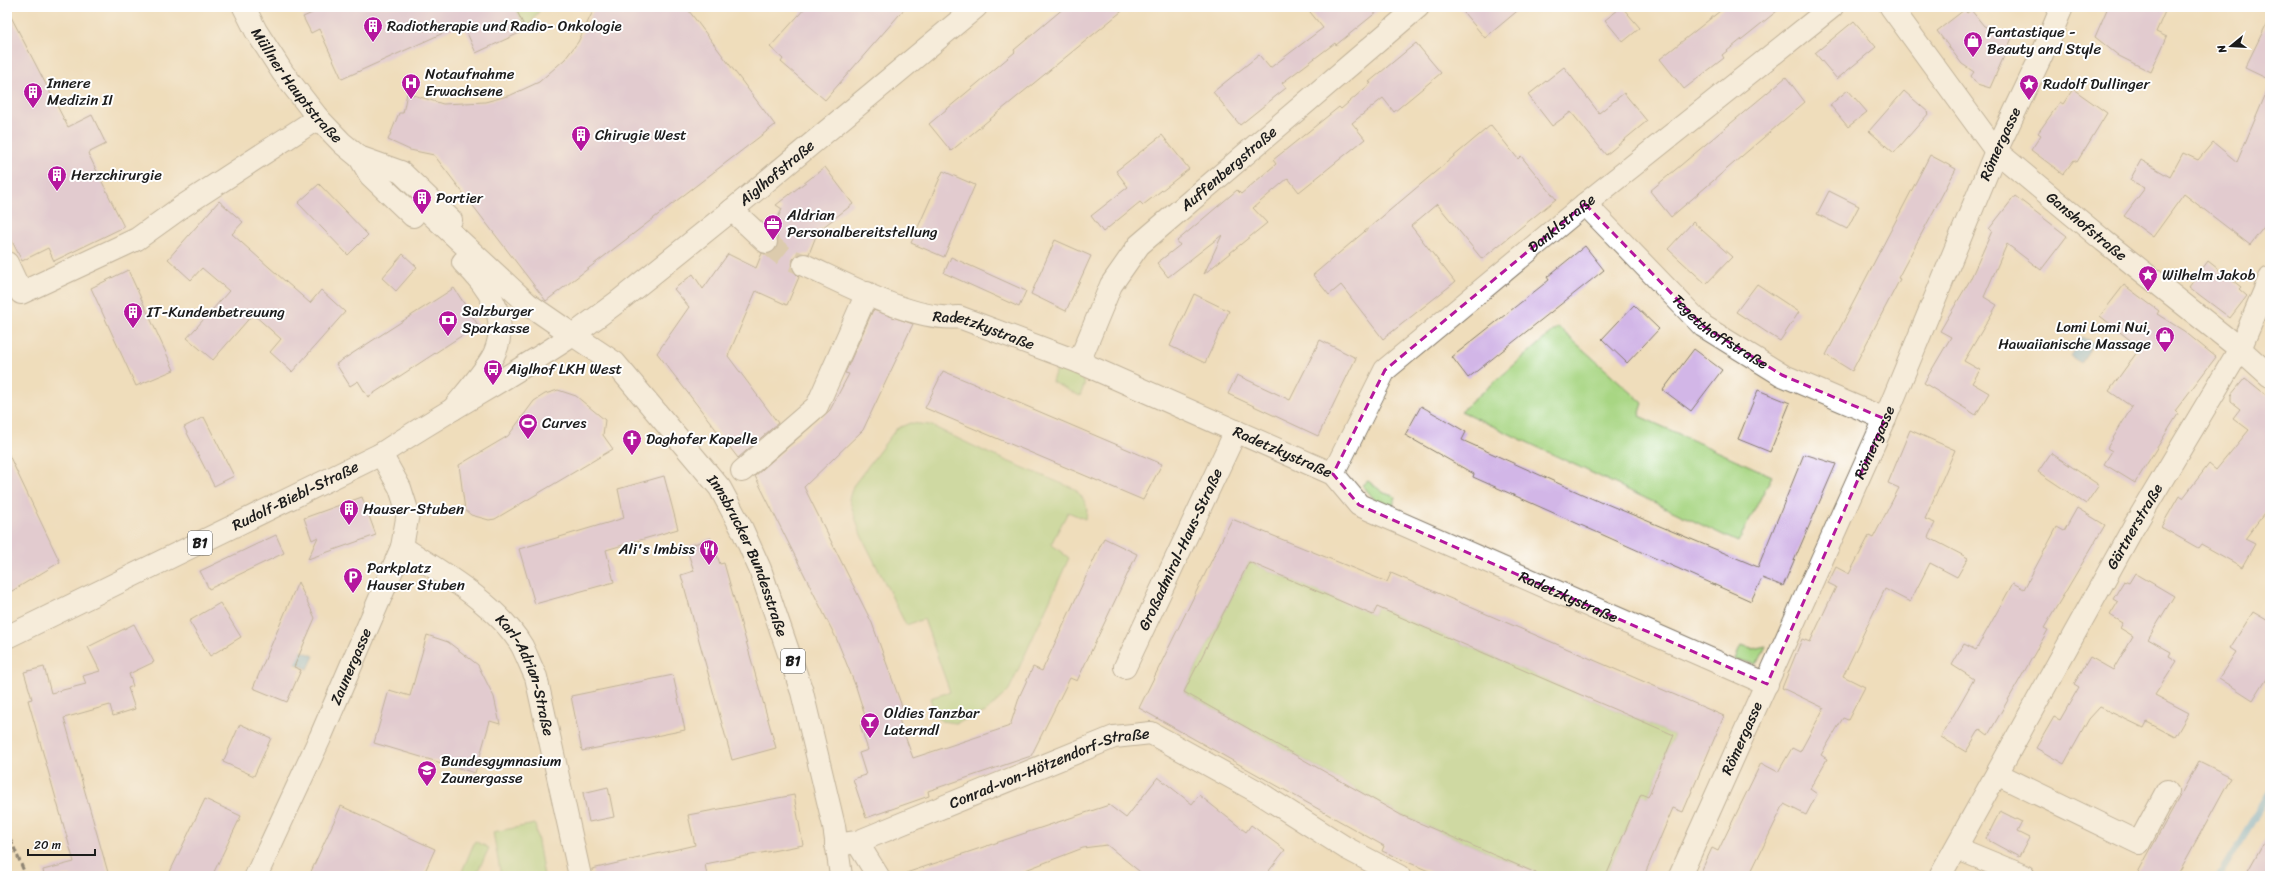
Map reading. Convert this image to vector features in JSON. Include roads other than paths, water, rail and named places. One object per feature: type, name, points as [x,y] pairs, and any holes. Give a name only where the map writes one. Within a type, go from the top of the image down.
[{"type":"street","name":"Müllner Hauptstraße","points":[[244,7],[256,31],[283,73],[318,118],[359,157],[370,175],[485,265],[528,304],[573,335]]},
{"type":"street","name":"Aiglhofstraße","points":[[573,335],[620,300],[732,210],[976,7]]},
{"type":"street","name":"Auffenbergstraße","points":[[1080,362],[1111,285],[1139,245],[1418,7]]},
{"type":"street","name":"Danklstraße","points":[[1333,474],[1385,370],[1585,204],[1832,7]]},
{"type":"street","name":"Ganshofstraße","points":[[1891,7],[1996,151],[2104,241],[2240,349],[2270,376]]},
{"type":"street","name":"Römergasse","points":[[1680,876],[1885,419],[1996,151],[2044,50],[2062,7]]},
{"type":"street","points":[[7,263],[21,293],[137,239],[183,206],[318,118]]},
{"type":"street","name":"Müllner Hauptstraße","points":[[359,157],[379,166],[401,172],[473,240],[485,265]]},
{"type":"street","name":"Müllner Hauptstraße","points":[[379,166],[476,275],[496,304],[499,317],[498,342],[495,353],[453,410]]},
{"type":"street","name":"Tegetthoffstraße","points":[[1585,204],[1703,326],[1782,375],[1885,419]]},
{"type":"street","points":[[732,210],[766,242]]},
{"type":"street","name":"Radetzkystraße","points":[[804,265],[867,293],[924,315],[943,319],[959,317],[1080,362],[1333,474],[1359,505],[1767,684]]},
{"type":"street","name":"Gärtnerstraße","points":[[1940,876],[2133,528],[2240,349],[2270,278]]},
{"type":"street","points":[[742,471],[817,406],[867,293]]},
{"type":"street","name":"Rudolf-Biebl-Straße","points":[[7,637],[381,454],[416,430],[453,410],[533,362],[573,335]]},
{"type":"street","name":"Innsbrucker Bundesstraße","points":[[573,335],[615,363],[720,488],[742,529],[760,569],[802,692],[846,843],[841,876]]},
{"type":"street","name":"Großadmiral-Haus-Straße","points":[[1125,667],[1236,431]]},
{"type":"street","name":"Zaunergasse","points":[[256,876],[320,738],[402,547],[408,513],[400,488],[381,454]]},
{"type":"street","name":"Karl-Adrian-Straße","points":[[402,547],[489,608],[509,628],[522,646],[536,677],[580,876]]},
{"type":"street","name":"Conrad-von-Hötzendorf-Straße","points":[[846,843],[1114,737],[1152,733],[1258,792],[1388,874]]},
{"type":"street","points":[[1997,774],[2139,843],[2167,791]]},
{"type":"street","name":"Innsbrucker Bundesstraße","points":[[846,843],[878,876]]},
{"type":"street","points":[[1956,848],[2024,876]]},
{"type":"water","points":[[2082,337],[2093,344],[2081,363],[2070,356]]},
{"type":"water","points":[[295,648],[314,656],[308,669],[289,661]]},
{"type":"waterway","points":[[2219,876],[2270,792]]},
{"type":"tunnel","points":[[766,242],[785,257],[804,265]]},
{"type":"railway","points":[[7,831],[26,876]]},
{"type":"place","name":"Radiotherapie und Radio- Onkologie","points":[[373,43]]},
{"type":"place","name":"Fantastique - Beauty and Style","points":[[1973,58]]},
{"type":"place","name":"Notaufnahme Erwachsene","points":[[411,100]]},
{"type":"place","name":"Rudolf Dullinger","points":[[2029,101]]},
{"type":"place","name":"Innere Medizin II","points":[[33,109]]},
{"type":"place","name":"Chirugie West","points":[[581,152]]},
{"type":"place","name":"Herzchirurgie","points":[[57,192]]},
{"type":"place","name":"Portier","points":[[422,215]]},
{"type":"place","name":"Aldrian Personalbereitstellung","points":[[773,241]]},
{"type":"place","name":"Wilhelm Jakob","points":[[2148,292]]},
{"type":"place","name":"IT-Kundenbetreuung","points":[[133,329]]},
{"type":"place","name":"Salzburger Sparkasse","points":[[448,337]]},
{"type":"place","name":"Lomi Lomi Nui, Hawaiianische Massage","points":[[2165,353]]},
{"type":"place","name":"Aiglhof LKH West","points":[[493,386]]},
{"type":"place","name":"Curves","points":[[528,440]]},
{"type":"place","name":"Daghofer Kapelle","points":[[632,456]]},
{"type":"place","name":"Hauser-Stuben","points":[[349,526]]},
{"type":"place","name":"Ali's Imbiss","points":[[709,566]]},
{"type":"place","name":"Parkplatz Hauser Stuben","points":[[353,594]]},
{"type":"place","name":"Oldies Tanzbar Laterndl","points":[[870,739]]},
{"type":"place","name":"Bundesgymnasium Zaunergasse","points":[[427,787]]}]
